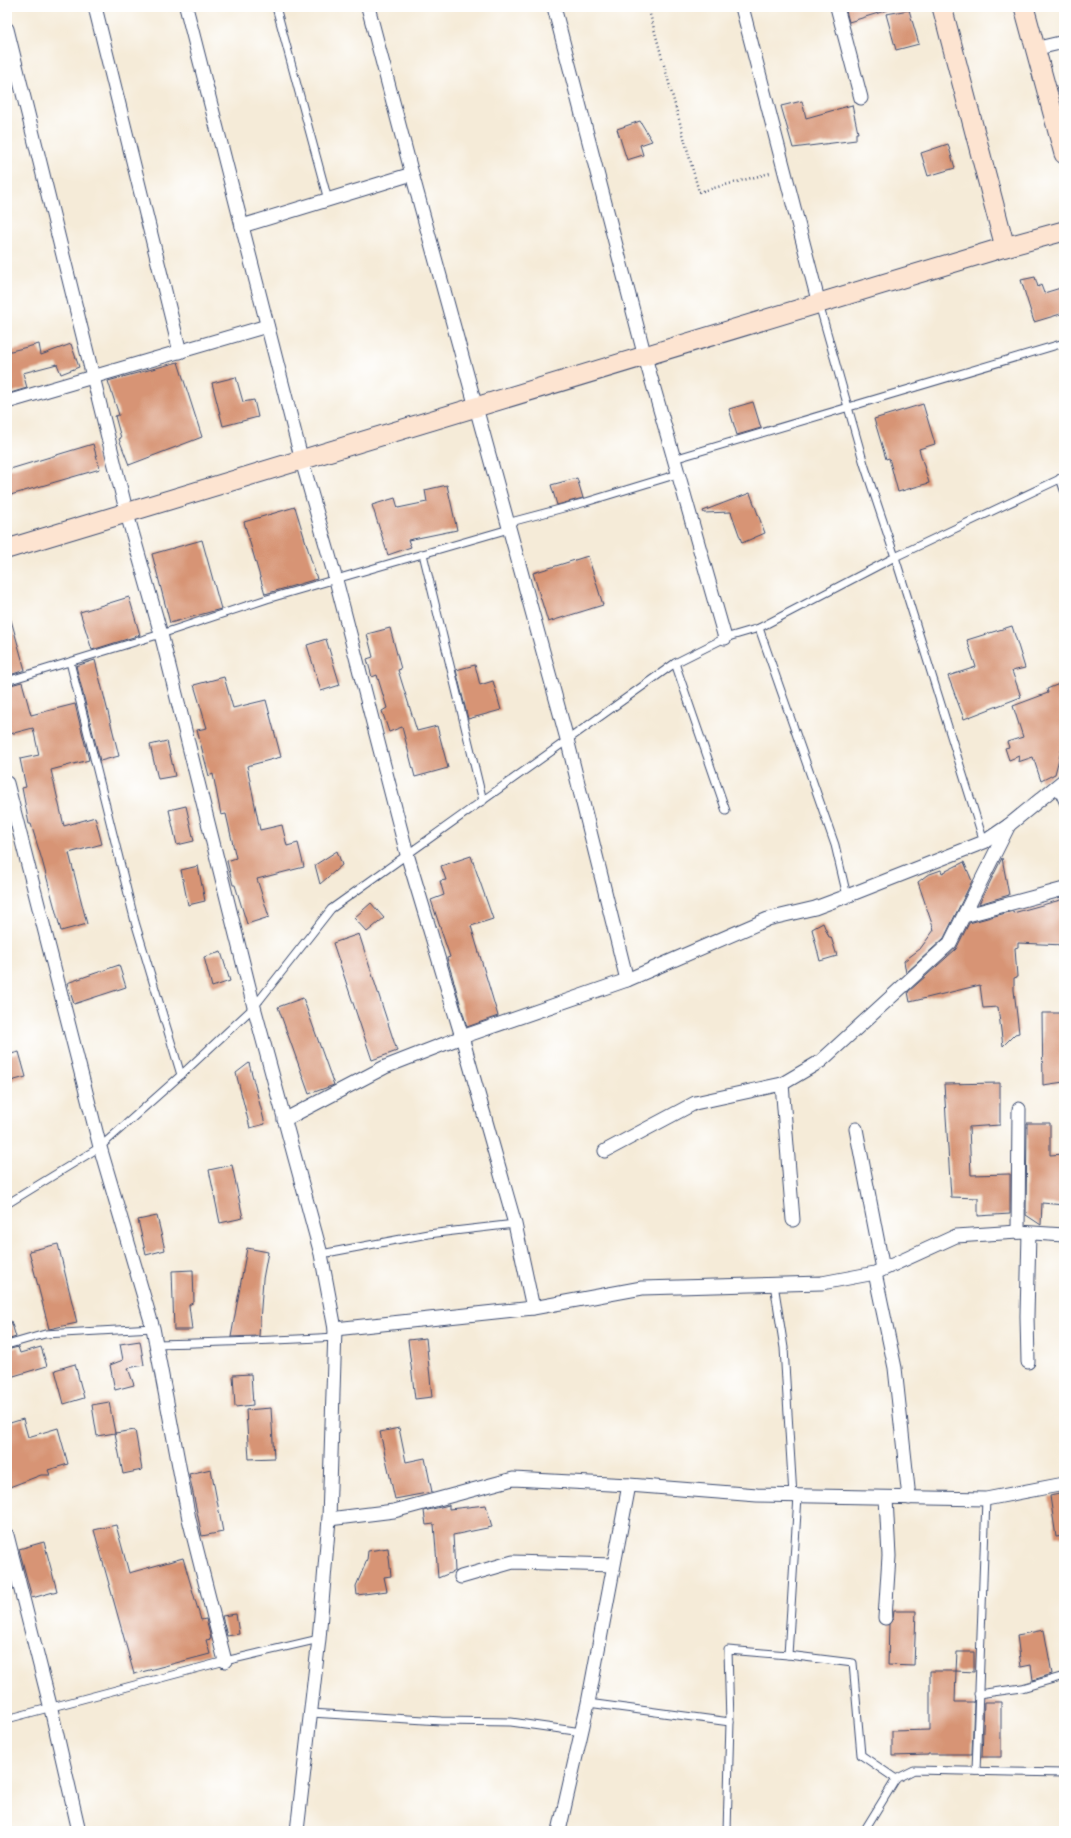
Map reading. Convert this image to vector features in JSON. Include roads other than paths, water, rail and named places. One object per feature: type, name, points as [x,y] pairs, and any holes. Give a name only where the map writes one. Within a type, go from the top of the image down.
[{"type":"main road","points":[[942,7],[1005,247]]},
{"type":"main road","points":[[1024,7],[1034,49],[1064,154]]},
{"type":"main road","points":[[7,549],[127,514],[1005,247],[1063,233]]},
{"type":"street","points":[[95,7],[180,352]]},
{"type":"street","points":[[186,7],[302,461],[336,580],[407,854],[462,1037],[515,1224],[533,1308]]},
{"type":"street","points":[[368,7],[412,174],[567,739],[627,980]]},
{"type":"street","points":[[554,7],[645,357],[725,638]]},
{"type":"street","points":[[742,7],[819,304]]},
{"type":"street","points":[[837,7],[861,98]]},
{"type":"street","points":[[7,29],[127,514],[161,634],[254,1006],[321,1254],[335,1333],[329,1519],[319,1639],[297,1831]]},
{"type":"street","points":[[1034,49],[1064,42]]},
{"type":"street","points":[[242,226],[412,174]]},
{"type":"street","points":[[7,402],[267,326]]},
{"type":"street","points":[[7,783],[100,1147],[154,1328],[189,1519],[226,1662]]},
{"type":"street","points":[[284,1120],[384,1067],[462,1037],[627,980],[768,919],[815,908],[984,842],[1009,825],[1060,783]]},
{"type":"street","points":[[605,1151],[695,1103],[782,1084],[821,1061],[950,943],[1009,825]]},
{"type":"street","points":[[964,916],[1064,889]]},
{"type":"street","points":[[782,1084],[793,1220]]},
{"type":"street","points":[[1019,1110],[1028,1362]]},
{"type":"street","points":[[856,1130],[895,1368],[909,1498]]},
{"type":"street","points":[[335,1333],[533,1308],[642,1288],[822,1283],[879,1271],[956,1236],[1024,1232],[1064,1235]]},
{"type":"street","points":[[329,1519],[394,1510],[513,1479],[629,1484],[757,1495],[986,1499],[1064,1484]]},
{"type":"street","points":[[559,1831],[588,1703],[629,1484]]},
{"type":"street","points":[[885,1618],[889,1556],[886,1498]]},
{"type":"street","points":[[7,1535],[51,1709],[79,1831]]},
{"type":"street","points":[[461,1577],[513,1562],[613,1565]]},
{"type":"lane","points":[[276,7],[328,200]]},
{"type":"lane","points":[[819,304],[864,464],[895,557],[984,842]]},
{"type":"lane","points":[[674,459],[1064,343]]},
{"type":"lane","points":[[7,681],[161,634],[267,599],[423,554],[508,526],[678,474]]},
{"type":"lane","points":[[7,1204],[100,1147],[181,1075],[254,1006],[331,909],[675,663],[725,638],[759,628],[895,557],[1062,477],[1064,490]]},
{"type":"lane","points":[[423,554],[483,801]]},
{"type":"lane","points":[[759,628],[835,845],[847,896]]},
{"type":"lane","points":[[70,662],[135,922],[181,1075]]},
{"type":"lane","points":[[675,663],[726,811]]},
{"type":"lane","points":[[1060,783],[1064,804]]},
{"type":"lane","points":[[321,1254],[428,1234],[515,1224]]},
{"type":"lane","points":[[774,1284],[784,1348],[795,1496],[788,1655]]},
{"type":"lane","points":[[7,1345],[45,1334],[154,1328]]},
{"type":"lane","points":[[157,1344],[234,1341],[258,1342],[335,1333]]},
{"type":"lane","points":[[976,1771],[986,1499]]},
{"type":"lane","points":[[7,1719],[51,1709],[226,1662],[319,1639]]},
{"type":"lane","points":[[727,1831],[730,1722],[728,1650],[788,1655],[853,1663],[860,1755],[896,1779]]},
{"type":"lane","points":[[978,1694],[1022,1688],[1064,1676]]},
{"type":"lane","points":[[588,1703],[730,1722]]},
{"type":"lane","points":[[311,1713],[441,1721],[510,1722],[582,1732]]},
{"type":"lane","points":[[864,1831],[896,1779],[914,1770],[1064,1772]]}]
